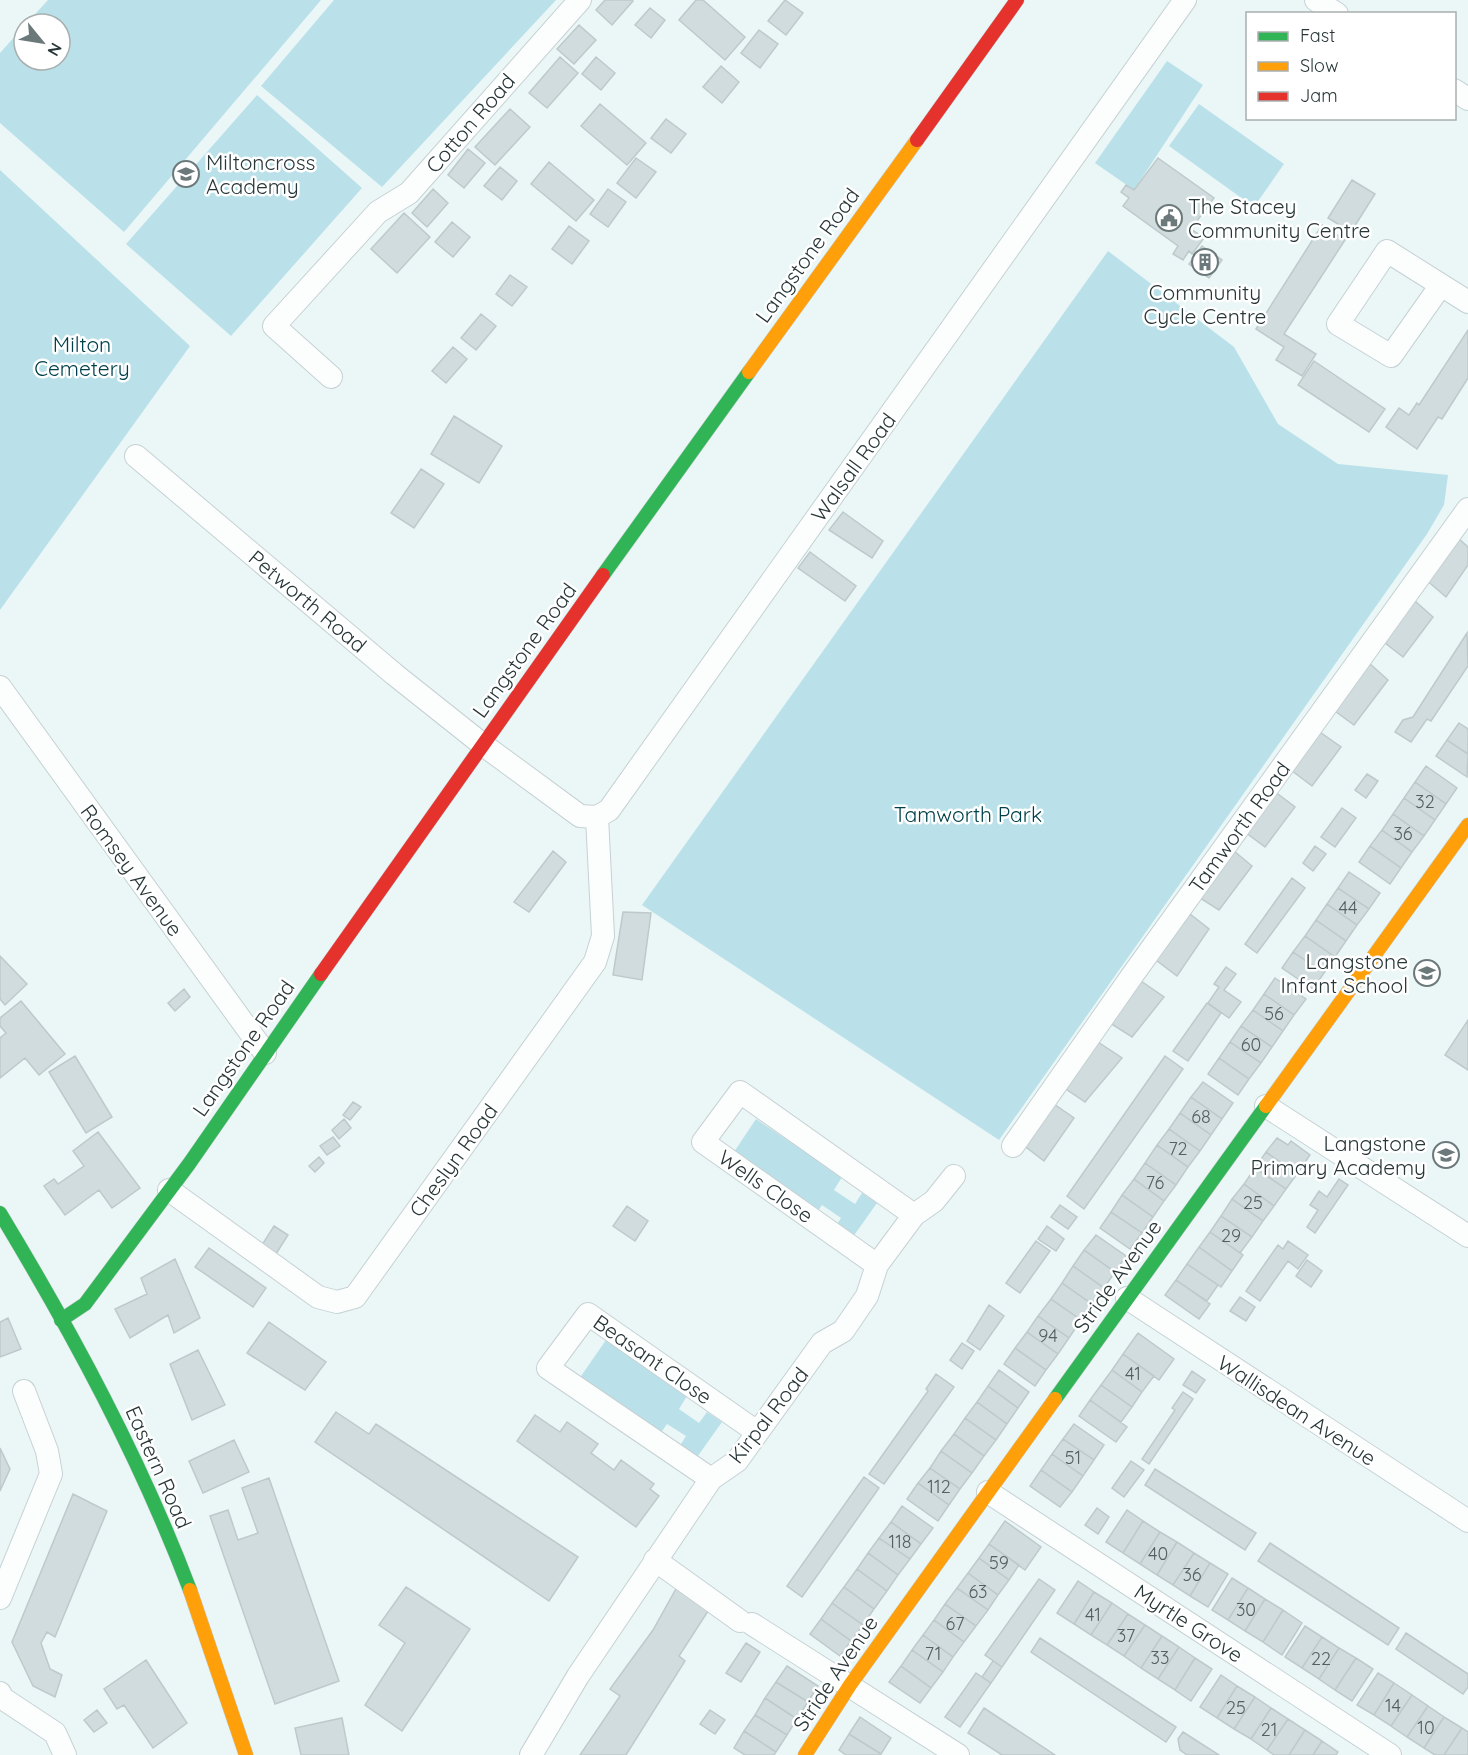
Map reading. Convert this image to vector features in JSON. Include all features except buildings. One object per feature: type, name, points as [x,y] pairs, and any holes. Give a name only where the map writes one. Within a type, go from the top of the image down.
[{"type":"street","name":"Cotton Road","points":[[331,377],[274,326],[378,212],[409,193],[580,0]]},
{"type":"street","name":"Langstone Road","points":[[61,1320],[85,1304],[170,1190],[482,744],[1017,0]]},
{"type":"street","name":"Walsall Road","points":[[597,817],[609,810],[1185,0]]},
{"type":"street","points":[[1316,0],[1333,12]]},
{"type":"street","points":[[1441,285],[1391,357],[1338,324],[1387,251],[1441,285],[1468,302]]},
{"type":"street","name":"Petworth Road","points":[[136,456],[482,744]]},
{"type":"street","name":"Tamworth Road","points":[[1013,1146],[1141,963],[1468,509]]},
{"type":"street","name":"Romsey Avenue","points":[[0,687],[264,1053]]},
{"type":"street","points":[[482,744],[580,816],[597,817]]},
{"type":"street","name":"Cheslyn Road","points":[[170,1190],[318,1297],[337,1302],[355,1297],[594,962],[603,936],[597,817]]},
{"type":"street","name":"Stride Avenue","points":[[805,1755],[850,1685],[1468,825]]},
{"type":"street","name":"Wells Close","points":[[877,1265],[703,1142],[721,1117],[740,1092],[914,1215]]},
{"type":"street","points":[[1266,1106],[1468,1236]]},
{"type":"street","name":"Kirpal Road","points":[[531,1755],[578,1676],[711,1479],[737,1461],[822,1343],[843,1331],[867,1296],[877,1265],[914,1215],[934,1201],[954,1176]]},
{"type":"street","name":"Eastern Road","points":[[0,1212],[102,1393],[153,1499],[215,1658],[246,1755]]},
{"type":"street","name":"Wallisdean Avenue","points":[[1127,1298],[1468,1521]]},
{"type":"street","name":"Beasant Close","points":[[711,1479],[548,1368],[588,1314],[757,1432]]},
{"type":"street","points":[[0,1598],[51,1474],[47,1451],[24,1391]]},
{"type":"street","name":"Myrtle Grove","points":[[988,1492],[1390,1755]]},
{"type":"street","points":[[655,1560],[746,1622],[850,1685],[958,1755]]},
{"type":"street","points":[[0,1693],[2,1698],[55,1733],[65,1755]]},
{"type":"green space","points":[[48,0],[321,0],[124,232],[0,123],[0,53],[12,40],[12,72],[72,72],[72,12],[37,12]]},
{"type":"green space","points":[[334,0],[556,0],[382,187],[261,86]]},
{"type":"green space","points":[[1167,61],[1203,85],[1134,190],[1095,163]]},
{"type":"green space","points":[[257,95],[362,188],[231,336],[126,244]]},
{"type":"green space","points":[[1199,104],[1284,164],[1254,207],[1169,146]]},
{"type":"green space","name":"Milton Cemetery","points":[[0,170],[190,346],[0,610]]},
{"type":"green space","name":"Tamworth Park","points":[[1108,251],[1234,347],[1278,424],[1338,464],[1448,475],[1444,505],[1427,534],[999,1140],[642,905]]},
{"type":"green space","points":[[756,1119],[842,1177],[834,1190],[855,1204],[862,1193],[877,1203],[850,1241],[833,1230],[841,1218],[822,1205],[815,1215],[730,1158]]},
{"type":"green space","points":[[606,1340],[687,1396],[679,1409],[699,1423],[707,1412],[722,1422],[695,1460],[678,1449],[686,1436],[667,1424],[660,1434],[579,1379]]},
{"type":"traffic: fast","points":[[603,575],[749,372]]},
{"type":"traffic: fast","points":[[61,1320],[85,1304],[189,1164],[321,974]]},
{"type":"traffic: fast","points":[[1055,1399],[1266,1106]]},
{"type":"traffic: fast","points":[[0,1213],[104,1397],[149,1492],[190,1590]]},
{"type":"traffic: slow","points":[[749,372],[917,140]]},
{"type":"traffic: slow","points":[[1266,1106],[1468,825]]},
{"type":"traffic: slow","points":[[805,1755],[850,1685],[1055,1399]]},
{"type":"traffic: slow","points":[[190,1590],[246,1755]]},
{"type":"traffic: jam","points":[[917,140],[1017,0]]},
{"type":"traffic: jam","points":[[321,974],[603,575]]},
{"type":"place","name":"Miltoncross Academy","points":[[186,174]]},
{"type":"place","name":"The Stacey Community Centre","points":[[1169,218]]},
{"type":"place","name":"Community Cycle Centre","points":[[1205,262]]},
{"type":"place","name":"Langstone Infant School","points":[[1427,973]]},
{"type":"place","name":"Langstone Primary Academy","points":[[1446,1155]]}]
